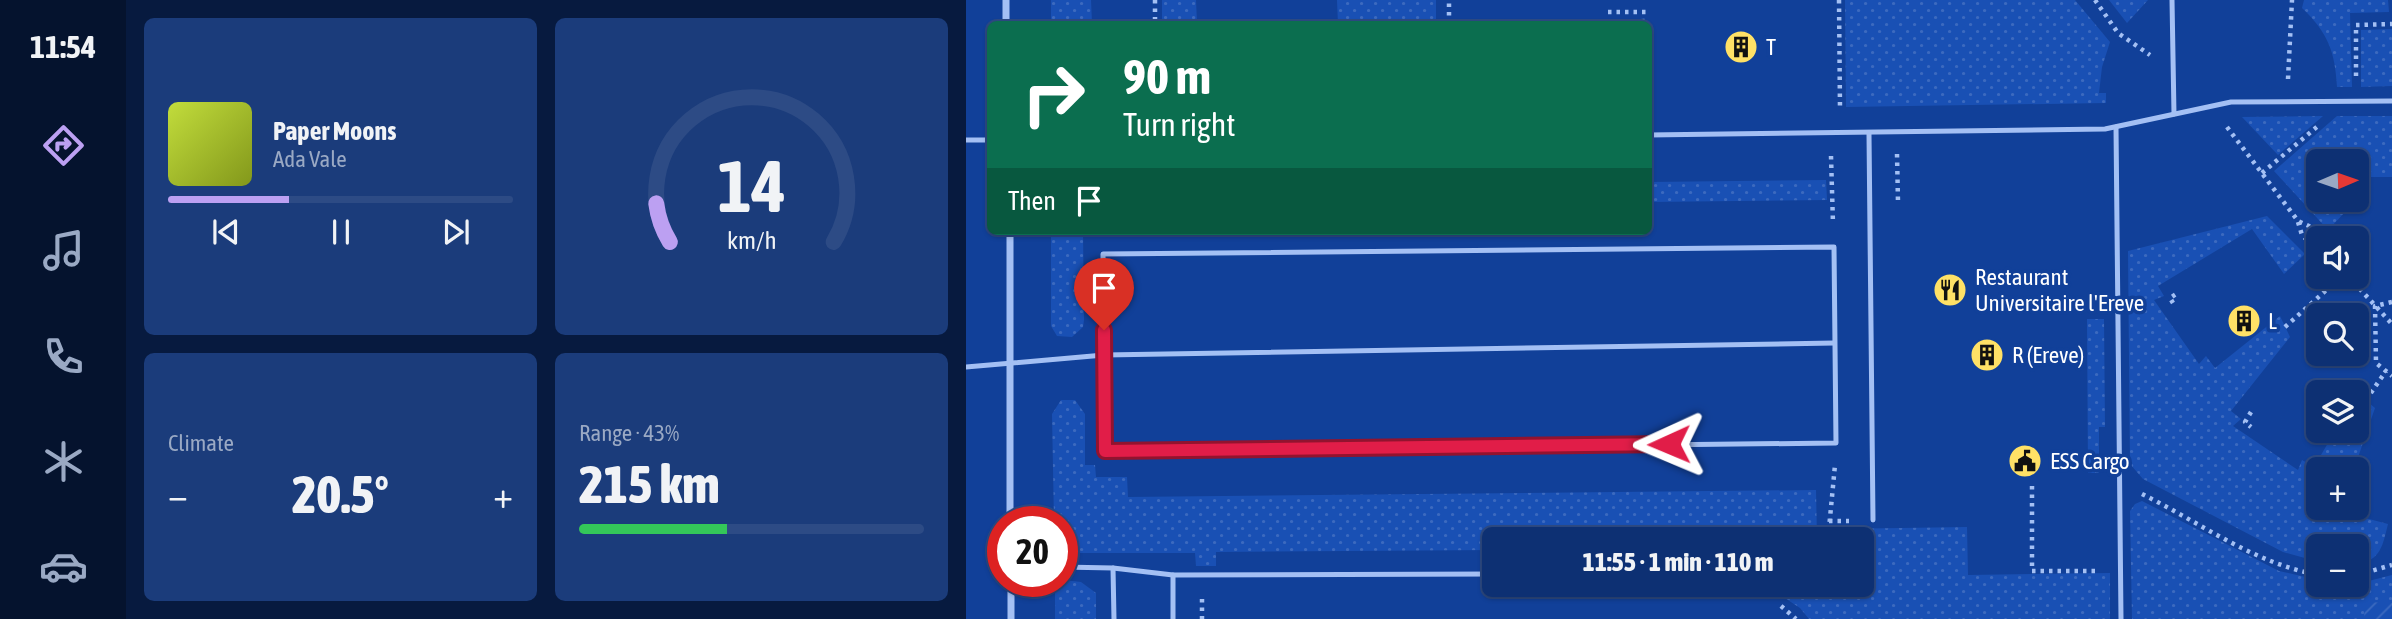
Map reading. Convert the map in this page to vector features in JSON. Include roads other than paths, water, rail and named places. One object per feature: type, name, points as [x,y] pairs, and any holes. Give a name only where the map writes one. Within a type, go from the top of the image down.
[{"type":"street","points":[[1006,0],[1006,21]]},
{"type":"street","points":[[1010,235],[1010,506]]},
{"type":"street","points":[[1011,597],[1011,619]]},
{"type":"lane","points":[[2172,0],[2174,114]]},
{"type":"lane","points":[[1652,135],[1869,134],[2116,127],[2231,102],[2392,101]]},
{"type":"lane","points":[[2116,127],[2121,619]]},
{"type":"lane","points":[[1869,134],[1873,520]]},
{"type":"lane","points":[[966,140],[987,140]]},
{"type":"lane","points":[[1834,247],[1834,343],[1836,443],[1105,451],[1103,254],[1834,247]]},
{"type":"lane","points":[[966,367],[1104,355],[1834,343]]},
{"type":"lane","points":[[1078,567],[1113,568],[1173,575],[1482,574]]},
{"type":"lane","points":[[1113,568],[1114,619]]},
{"type":"lane","points":[[1173,575],[1173,619]]},
{"type":"place","name":"T","points":[[1741,47]]},
{"type":"place","name":"Restaurant Universitaire l'Ereve","points":[[1950,290]]},
{"type":"place","name":"L","points":[[2244,321]]},
{"type":"place","name":"R (Ereve)","points":[[1987,355]]},
{"type":"place","name":"ESS Cargo","points":[[2025,461]]}]
